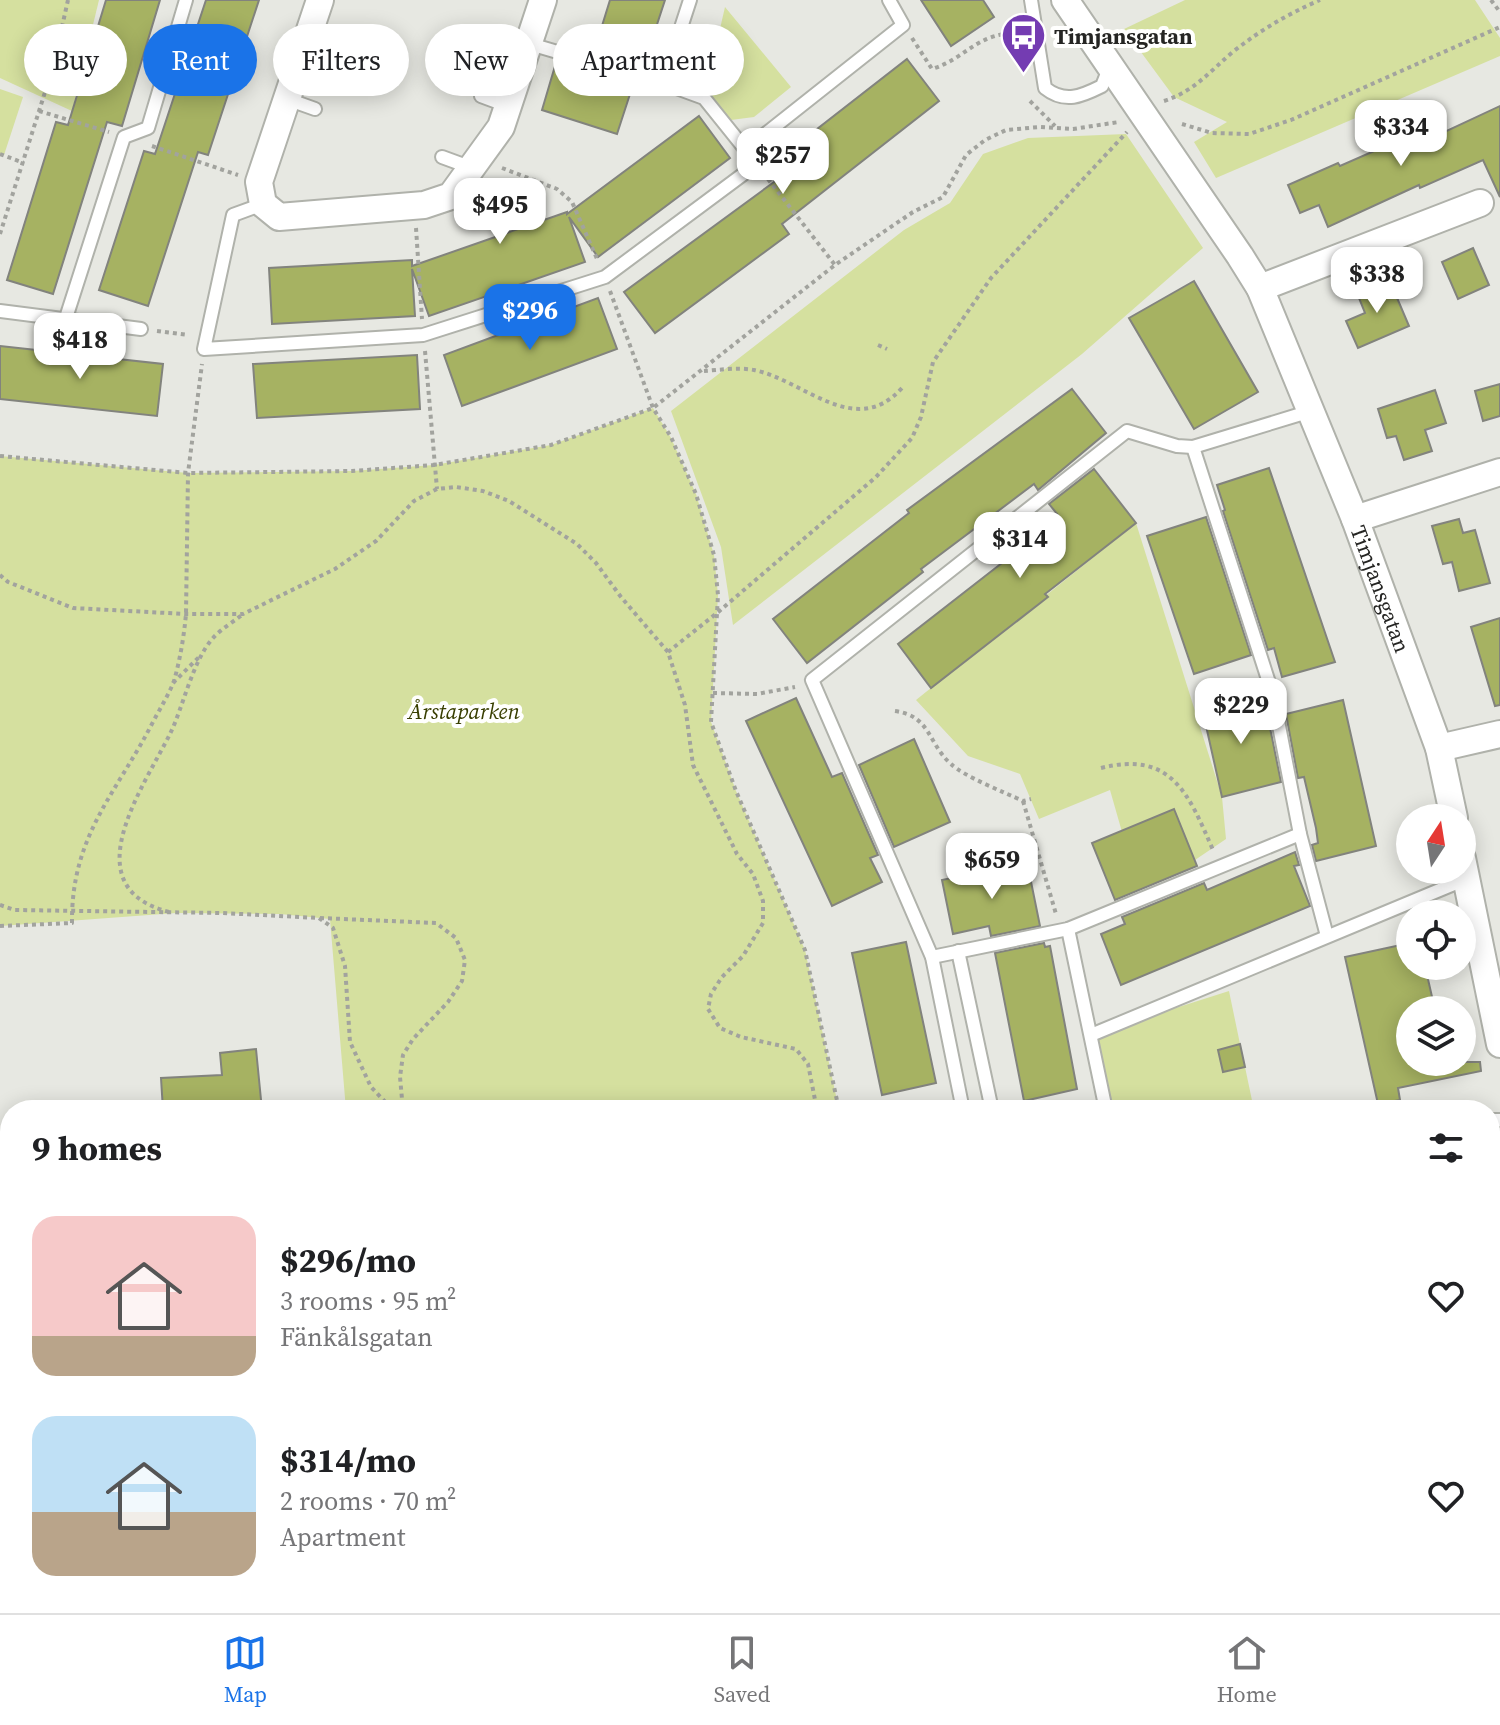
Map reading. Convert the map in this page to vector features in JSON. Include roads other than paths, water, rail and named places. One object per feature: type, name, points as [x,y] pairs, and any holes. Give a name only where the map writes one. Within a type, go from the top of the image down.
[{"type":"street","points":[[312,24],[320,0]]},
{"type":"street","name":"Timjansgatan","points":[[1065,0],[1260,288],[1355,519],[1439,748],[1451,804]]},
{"type":"street","points":[[534,24],[539,1]]},
{"type":"street","points":[[288,96],[259,182],[263,204],[279,217],[424,205],[451,196],[501,127],[511,96]]},
{"type":"street","points":[[1260,288],[1480,203]]},
{"type":"street","points":[[1355,519],[1500,472]]},
{"type":"street","points":[[1439,748],[1500,734]]},
{"type":"street","points":[[1468,884],[1495,987],[1500,1044]]},
{"type":"lane","points":[[65,321],[124,137],[148,128],[186,0]]},
{"type":"lane","points":[[682,24],[690,0]]},
{"type":"lane","points":[[263,204],[233,215],[205,343],[423,335],[605,277],[757,164],[764,135],[903,25],[889,0]]},
{"type":"lane","points":[[1031,0],[1045,88],[1062,97],[1084,95],[1102,86],[1110,66]]},
{"type":"lane","points":[[481,96],[508,106]]},
{"type":"lane","points":[[699,96],[704,98],[757,164]]},
{"type":"lane","points":[[287,99],[315,109]]},
{"type":"lane","points":[[442,157],[472,168]]},
{"type":"lane","points":[[0,311],[141,329]]},
{"type":"lane","points":[[961,1100],[932,957],[812,680],[1127,431],[1177,446],[1193,447],[1311,411]]},
{"type":"lane","points":[[1193,447],[1273,695],[1300,834],[1327,936]]},
{"type":"lane","points":[[932,957],[1065,930],[1300,834]]},
{"type":"lane","points":[[1091,1035],[1327,936],[1433,884]]},
{"type":"lane","points":[[1065,930],[1104,1100]]},
{"type":"lane","points":[[958,951],[990,1100]]},
{"type":"place","name":"Timjansgatan","points":[[1023,75]]},
{"type":"park label","name":"Årstaparken","points":[[464,711]]}]
